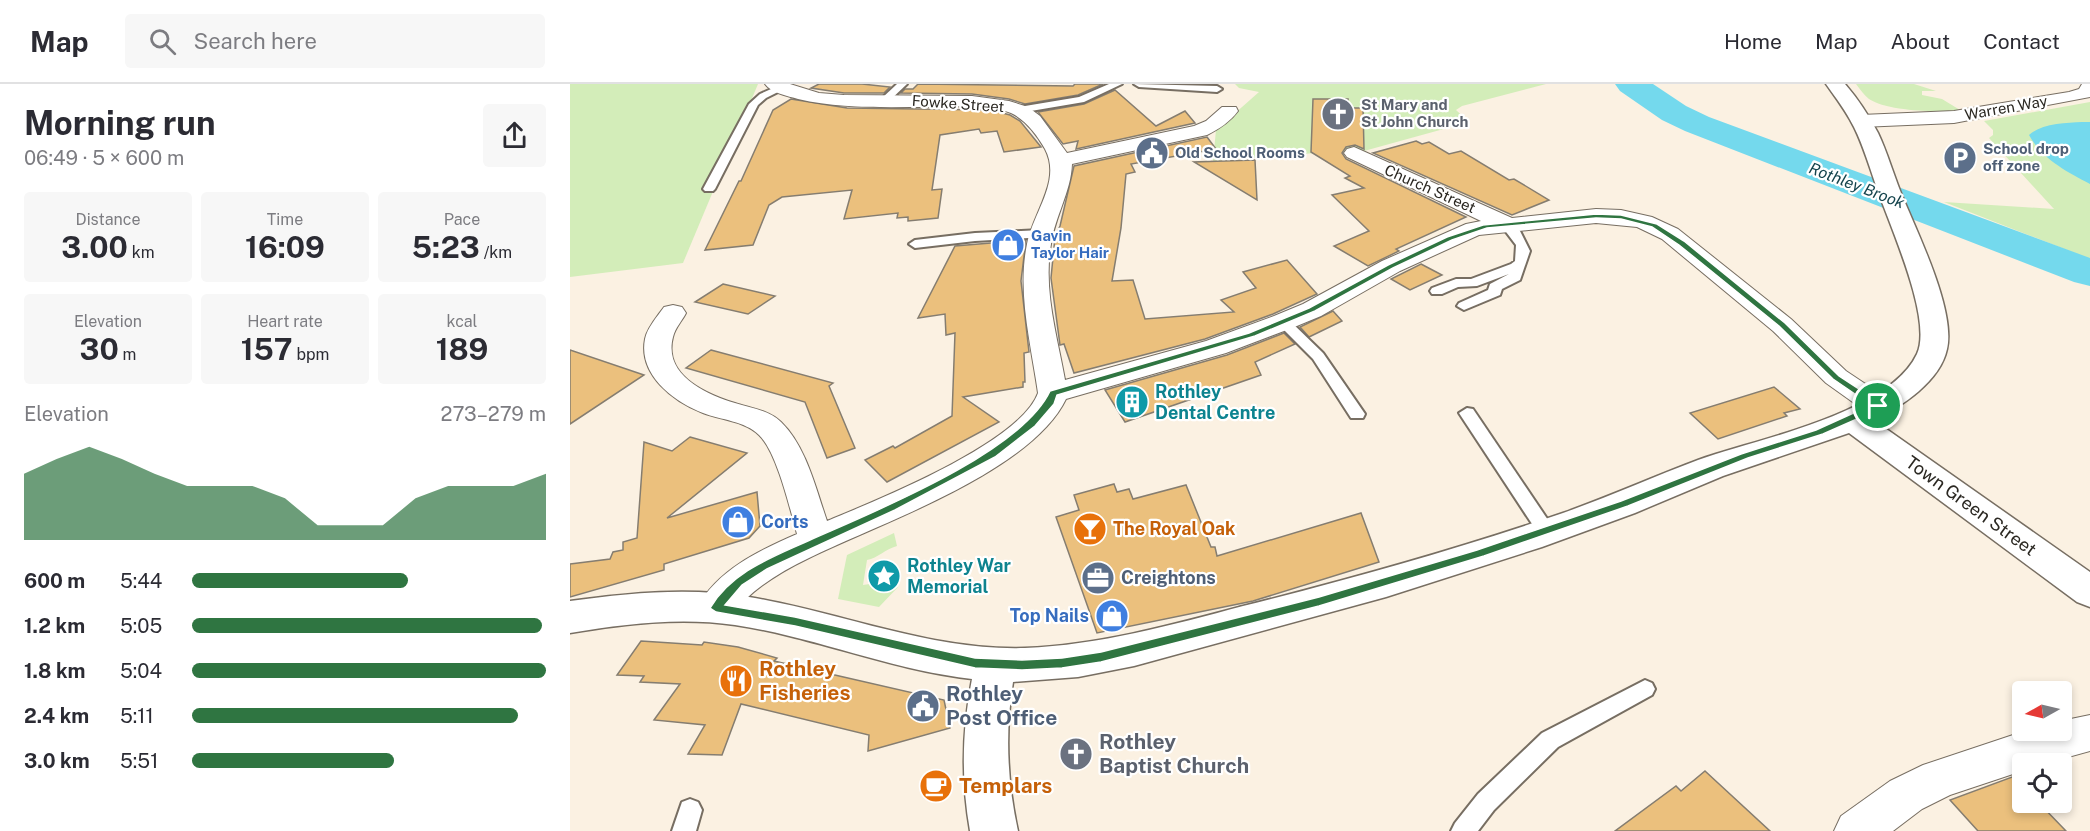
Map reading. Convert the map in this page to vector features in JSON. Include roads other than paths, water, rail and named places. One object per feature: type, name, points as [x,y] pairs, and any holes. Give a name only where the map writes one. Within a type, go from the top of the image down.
[{"type":"street","points":[[570,617],[655,607],[716,608],[795,621],[949,658],[995,665],[1062,663],[1145,647],[1319,602],[1546,531],[1624,504],[1710,469],[1820,432],[1865,412],[1912,380],[1924,367],[1933,348],[1934,329],[1926,296],[1879,158],[1856,113],[1835,84]]},
{"type":"street","name":"Fowke Street","points":[[777,86],[816,99],[1001,105],[1019,110],[1034,120],[1061,160]]},
{"type":"street","name":"Warren Way","points":[[1856,113],[1954,117],[2088,91]]},
{"type":"street","points":[[716,608],[725,594],[752,572],[891,508],[979,463],[1031,424],[1051,402],[1053,393],[1037,292],[1037,257],[1041,234],[1059,182],[1062,169],[1061,160],[1200,131],[1213,125],[1229,111]]},
{"type":"street","name":"Church Street","points":[[1354,153],[1506,224]]},
{"type":"street","points":[[1053,393],[1216,347],[1283,322],[1461,234],[1486,226],[1596,216],[1621,217],[1655,226],[1681,243],[1782,325],[1836,378],[1865,412]]},
{"type":"street","points":[[673,313],[658,338],[664,372],[675,385],[690,395],[710,405],[761,421],[771,428],[784,449],[817,541]]},
{"type":"street","name":"Town Green Street","points":[[1865,412],[2090,592]]},
{"type":"street","points":[[994,831],[985,746],[988,699],[995,665]]},
{"type":"street","points":[[1857,831],[1906,795],[1938,779],[2090,733]]},
{"type":"lane","points":[[884,101],[902,84]]},
{"type":"lane","points":[[1019,110],[1081,100],[1117,84]]},
{"type":"lane","points":[[1139,84],[1217,89]]},
{"type":"lane","points":[[709,189],[754,104],[777,86]]},
{"type":"lane","points":[[1437,291],[1456,284],[1472,283],[1516,267],[1524,259],[1523,247],[1514,231],[1506,224]]},
{"type":"lane","points":[[915,244],[975,237],[1041,234]]},
{"type":"lane","points":[[1464,306],[1495,292],[1495,287],[1515,277],[1516,267]]},
{"type":"lane","points":[[1283,322],[1318,356],[1358,414]]},
{"type":"lane","points":[[1467,413],[1546,531]]},
{"type":"lane","points":[[1463,831],[1486,802],[1550,740],[1645,689]]},
{"type":"water","points":[[2090,122],[2090,184],[2048,158],[2034,144],[2029,135],[2047,126]]},
{"type":"waterway","name":"Rothley Brook","points":[[1631,84],[1674,113],[1697,124],[2090,273]]},
{"type":"place","name":"St Mary and St John Church","points":[[1338,114]]},
{"type":"place","name":"Old School Rooms","points":[[1152,153]]},
{"type":"place","name":"School drop off zone","points":[[1960,158]]},
{"type":"place","name":"Gavin Taylor Hair","points":[[1008,245]]},
{"type":"place","name":"Rothley Dental Centre","points":[[1132,402]]},
{"type":"place","name":"Corts","points":[[738,522]]},
{"type":"place","name":"The Royal Oak","points":[[1090,529]]},
{"type":"place","name":"Rothley War Memorial","points":[[884,576]]},
{"type":"place","name":"Creightons","points":[[1098,578]]},
{"type":"place","name":"Top Nails","points":[[1112,616]]},
{"type":"place","name":"Rothley Fisheries","points":[[736,681]]},
{"type":"place","name":"Rothley Post Office","points":[[923,706]]},
{"type":"place","name":"Rothley Baptist Church","points":[[1076,754]]},
{"type":"place","name":"Templars","points":[[936,786]]}]
